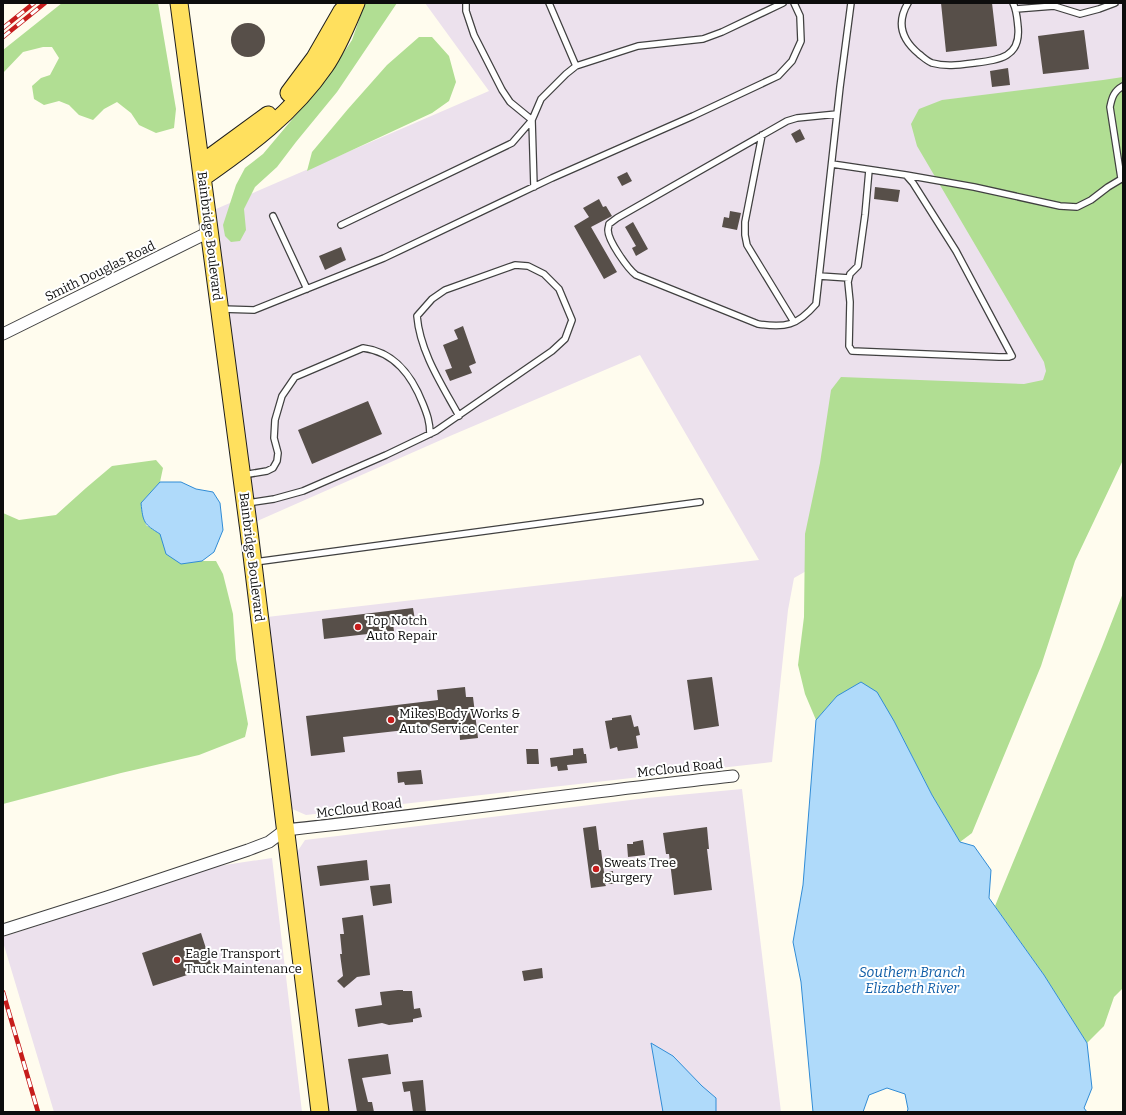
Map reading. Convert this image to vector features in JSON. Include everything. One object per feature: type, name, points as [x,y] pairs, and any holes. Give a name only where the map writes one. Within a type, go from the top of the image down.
[{"type":"main road","name":"Bainbridge Boulevard","points":[[179,3],[245,503],[320,1112]]},
{"type":"main road","points":[[202,171],[279,105],[299,82],[316,58],[342,11],[344,3]]},
{"type":"main road","points":[[202,171],[248,146],[274,124],[311,85],[326,65],[341,38],[356,3]]},
{"type":"street","name":"Smith Douglas Road","points":[[3,334],[209,232]]},
{"type":"street","name":"McCloud Road","points":[[285,830],[470,809],[733,776]]},
{"type":"street","points":[[3,930],[248,850],[269,842],[285,830]]},
{"type":"lane","points":[[466,3],[466,11],[474,35],[502,90],[510,102],[532,120],[534,187]]},
{"type":"lane","points":[[549,3],[576,66]]},
{"type":"lane","points":[[341,225],[512,143],[532,120],[541,99],[576,66],[638,46],[703,39],[722,32],[783,3]]},
{"type":"lane","points":[[219,308],[254,310],[384,258],[534,187],[693,116],[778,76],[792,61],[802,41],[800,16],[794,3]]},
{"type":"lane","points":[[837,114],[797,118],[787,121],[609,224],[608,230],[611,240],[630,271],[636,275],[758,324],[776,327],[788,325],[810,311],[816,304],[851,3]]},
{"type":"lane","points":[[908,3],[901,20],[903,33],[908,43],[930,62],[948,66],[997,60],[1006,57],[1014,49],[1019,37],[1016,9],[1013,3]]},
{"type":"lane","points":[[1016,9],[1054,6],[1080,14],[1099,10],[1115,3]]},
{"type":"lane","points":[[832,164],[906,175],[974,187],[1060,206],[1077,207],[1091,200],[1122,178],[1110,107],[1112,95],[1123,86]]},
{"type":"lane","points":[[762,135],[745,222],[745,235],[747,245],[794,322]]},
{"type":"lane","points":[[869,170],[858,266],[850,274],[848,282],[850,302],[849,346],[852,351],[999,357],[1012,356],[956,251],[913,183],[906,175]]},
{"type":"lane","points":[[273,216],[307,289]]},
{"type":"lane","points":[[245,503],[274,499],[303,492],[386,456],[430,434],[459,416],[552,351],[565,339],[572,320],[559,289],[544,274],[528,266],[515,265],[445,290],[432,299],[417,316],[418,328],[428,358],[459,416]]},
{"type":"lane","points":[[819,276],[849,278]]},
{"type":"lane","points":[[241,475],[267,471],[273,468],[277,461],[278,453],[274,438],[275,420],[282,396],[295,377],[363,348],[375,350],[390,357],[408,373],[417,389],[430,423],[430,434]]},
{"type":"lane","points":[[252,563],[700,502]]},
{"type":"shaded area","points":[[425,3],[1123,3],[1123,390],[794,578],[788,610],[772,762],[306,815],[290,808],[267,617],[759,560],[640,355],[450,436],[255,522],[216,209],[489,91]]},
{"type":"shaded area","points":[[742,789],[781,1112],[327,1112],[295,855],[305,840],[647,798]]},
{"type":"shaded area","points":[[272,858],[302,1112],[54,1112],[3,942],[3,937],[218,866]]},
{"type":"green space","points":[[62,3],[158,3],[176,109],[174,128],[156,133],[139,125],[131,113],[117,102],[104,109],[93,120],[79,115],[69,105],[59,101],[44,105],[34,99],[32,86],[41,78],[50,75],[59,58],[52,47],[43,47],[23,52],[3,73],[3,50]]},
{"type":"green space","points":[[365,3],[397,3],[337,92],[277,167],[255,187],[244,209],[246,230],[240,241],[231,242],[225,236],[223,225],[236,185],[245,168],[263,154],[327,78],[352,40]]},
{"type":"green space","points":[[419,37],[432,37],[449,56],[456,82],[449,101],[432,113],[307,171],[312,152],[387,65]]},
{"type":"green space","points":[[1123,77],[1123,460],[1075,561],[1041,666],[972,833],[960,842],[932,795],[894,721],[837,696],[816,720],[805,694],[798,665],[804,617],[805,534],[820,463],[831,390],[841,377],[1024,384],[1043,380],[1046,371],[1044,362],[917,146],[911,124],[919,109],[942,100]]},
{"type":"green space","points":[[156,460],[163,468],[160,482],[141,503],[146,525],[202,561],[216,561],[223,574],[233,614],[236,659],[248,724],[245,737],[199,755],[121,773],[3,804],[3,513],[19,520],[56,515],[112,466]]},
{"type":"green space","points":[[1123,593],[1123,988],[1114,997],[1104,1026],[1087,1043],[1044,975],[995,906]]},
{"type":"water","points":[[160,482],[181,482],[196,489],[213,492],[220,503],[223,530],[214,552],[202,561],[181,564],[166,554],[160,534],[145,522],[141,503]]},
{"type":"water","name":"Southern Branch Elizabeth River","points":[[861,682],[877,692],[894,721],[932,795],[960,842],[974,846],[991,870],[989,898],[1044,975],[1087,1043],[1092,1088],[1084,1108],[1087,1112],[907,1112],[908,1109],[905,1094],[887,1088],[869,1095],[863,1112],[813,1112],[801,982],[793,942],[803,885],[816,720],[837,696]]},
{"type":"water","points":[[651,1043],[673,1056],[716,1098],[716,1112],[663,1112]]},
{"type":"building","points":[[941,3],[992,3],[997,46],[946,52]]},
{"type":"building","points":[[245,23],[251,23],[255,24],[262,30],[265,40],[264,47],[258,54],[251,57],[245,57],[241,56],[234,50],[231,43],[231,37],[232,33],[238,26]]},
{"type":"building","points":[[1084,30],[1089,69],[1043,74],[1038,36]]},
{"type":"building","points":[[1008,68],[1010,85],[992,87],[990,71]]},
{"type":"building","points":[[800,129],[805,139],[796,143],[791,134]]},
{"type":"building","points":[[627,172],[632,181],[622,186],[617,177]]},
{"type":"building","points":[[875,187],[900,190],[898,202],[874,199]]},
{"type":"building","points":[[599,199],[603,207],[606,206],[612,216],[591,227],[617,272],[604,279],[574,226],[589,217],[583,208]]},
{"type":"building","points":[[730,211],[741,213],[737,230],[722,227],[724,217],[729,218]]},
{"type":"building","points":[[633,222],[648,249],[636,256],[632,248],[636,246],[625,227]]},
{"type":"building","points":[[341,247],[346,260],[325,270],[319,256]]},
{"type":"building","points":[[463,326],[476,363],[469,366],[472,373],[450,381],[445,370],[452,368],[443,345],[458,339],[454,330]]},
{"type":"building","points":[[368,401],[382,434],[312,464],[298,430]]},
{"type":"building","name":"Top Notch Auto Repair","points":[[413,608],[415,620],[393,624],[394,631],[324,639],[322,619]]},
{"type":"building","points":[[712,677],[719,726],[694,730],[687,680]]},
{"type":"building","name":"Mikes Body Works & Auto Service Center","points":[[465,687],[466,697],[473,697],[478,738],[460,740],[459,724],[343,737],[345,752],[311,756],[306,716],[438,700],[437,690]]},
{"type":"building","points":[[631,715],[634,727],[638,726],[640,735],[636,736],[638,748],[618,751],[617,747],[610,749],[605,721],[612,720],[612,718]]},
{"type":"building","points":[[583,748],[584,754],[586,754],[587,763],[567,765],[568,770],[558,771],[557,766],[551,767],[550,758],[573,755],[573,749]]},
{"type":"building","points":[[526,749],[538,749],[539,764],[527,764]]},
{"type":"building","points":[[421,770],[423,784],[405,785],[404,782],[398,783],[397,772]]},
{"type":"building","points":[[596,826],[604,872],[613,871],[614,884],[605,884],[606,886],[591,888],[583,828]]},
{"type":"building","points":[[707,827],[709,849],[707,849],[712,890],[674,895],[669,854],[666,854],[663,833]]},
{"type":"building","points":[[643,840],[645,855],[628,857],[627,844],[633,844],[633,842]]},
{"type":"building","points":[[367,860],[369,880],[320,886],[317,866]]},
{"type":"building","points":[[390,884],[392,903],[373,906],[370,886]]},
{"type":"building","points":[[363,915],[370,975],[357,977],[344,988],[337,981],[343,976],[340,954],[342,954],[340,934],[344,934],[342,918]]},
{"type":"building","name":"Eagle Transport Truck Maintenance","points":[[201,933],[212,967],[153,986],[142,953]]},
{"type":"building","points":[[542,968],[543,978],[524,981],[522,971]]},
{"type":"building","points":[[398,990],[412,991],[414,1009],[420,1008],[422,1017],[413,1019],[413,1022],[389,1025],[382,1023],[358,1027],[355,1009],[382,1005],[380,992]]},
{"type":"building","points":[[388,1054],[391,1074],[362,1078],[368,1102],[372,1102],[374,1112],[357,1112],[348,1059]]},
{"type":"building","points":[[423,1080],[426,1112],[413,1112],[410,1091],[404,1092],[402,1082]]},
{"type":"railway","points":[[3,28],[34,3]]},
{"type":"railway","points":[[3,37],[45,3]]},
{"type":"railway","points":[[3,992],[38,1112]]},
{"type":"place","name":"Top Notch Auto Repair","points":[[358,627]]},
{"type":"place","name":"Mikes Body Works & Auto Service Center","points":[[391,720]]},
{"type":"place","name":"Sweats Tree Surgery","points":[[596,869]]},
{"type":"place","name":"Eagle Transport Truck Maintenance","points":[[177,960]]}]
